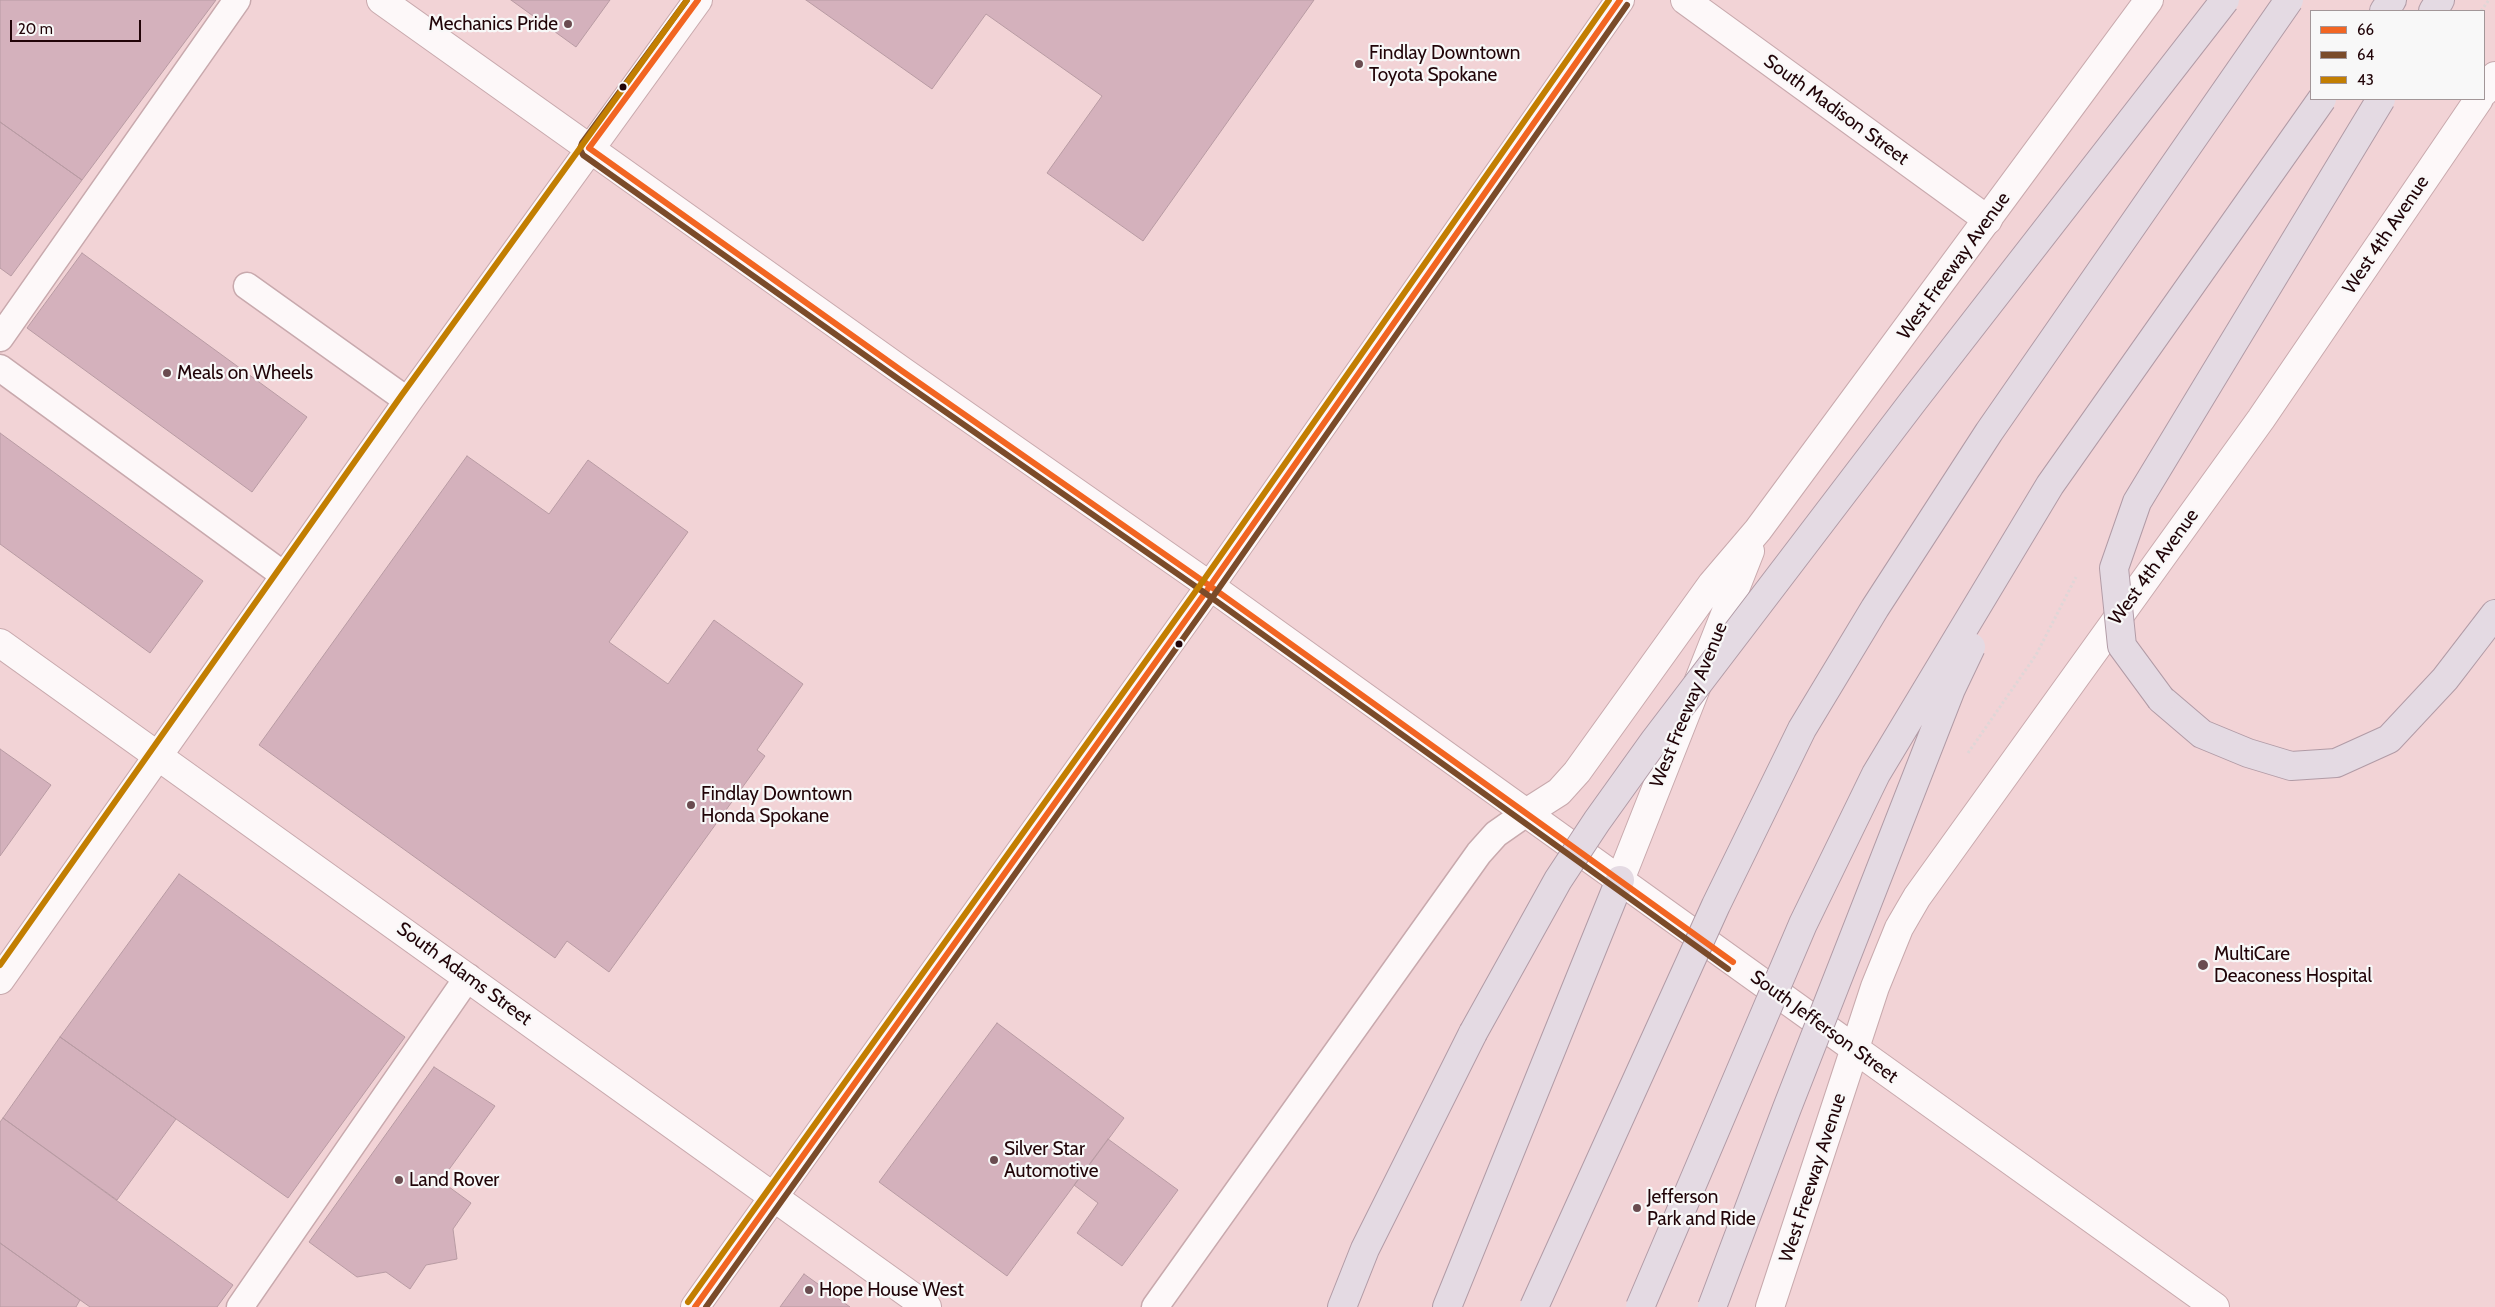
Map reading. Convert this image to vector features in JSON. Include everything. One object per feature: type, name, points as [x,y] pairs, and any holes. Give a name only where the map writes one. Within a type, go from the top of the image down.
[{"type":"highway","points":[[1342,1307],[1365,1249],[1473,1033],[1558,880],[1597,821],[1649,748],[1908,408],[2225,0]]},
{"type":"highway","points":[[1534,1307],[1716,905],[1802,729],[1875,608],[1989,432],[2289,0]]},
{"type":"highway","points":[[1640,1307],[1803,924],[1876,774],[2050,485],[2321,100]]},
{"type":"highway","points":[[2379,100],[2137,502],[2114,568],[2122,646],[2161,699],[2202,734],[2248,753],[2291,766],[2336,763],[2389,739],[2445,679],[2495,614]]},
{"type":"highway","points":[[1712,1307],[1787,1108],[1951,689],[2050,485]]},
{"type":"highway","points":[[1447,1307],[1620,880]]},
{"type":"main road","name":"South Jefferson Street","points":[[381,0],[896,366],[1210,586],[2215,1307]]},
{"type":"main road","points":[[0,980],[408,401],[589,148],[698,0]]},
{"type":"main road","points":[[695,1307],[1210,586],[1620,0]]},
{"type":"main road","name":"South Madison Street","points":[[1684,0],[1988,220]]},
{"type":"main road","name":"West Freeway Avenue","points":[[1526,813],[1559,792],[1573,778],[1712,584],[1758,530],[2149,0]]},
{"type":"main road","points":[[2485,91],[2495,76]]},
{"type":"main road","name":"West 4th Avenue","points":[[1855,1049],[1888,956],[1900,928],[1917,897],[2261,419],[2478,100]]},
{"type":"main road","name":"West Freeway Avenue","points":[[1620,880],[1758,530]]},
{"type":"main road","name":"South Adams Street","points":[[0,643],[927,1307]]},
{"type":"main road","name":"West Freeway Avenue","points":[[1770,1307],[1855,1049]]},
{"type":"lane","points":[[0,338],[237,0]]},
{"type":"lane","points":[[247,286],[408,401]]},
{"type":"lane","points":[[0,368],[284,576]]},
{"type":"lane","points":[[1155,1307],[1479,853],[1496,834],[1526,813]]},
{"type":"lane","points":[[240,1307],[468,977]]},
{"type":"building","points":[[0,0],[216,0],[82,180],[0,122]]},
{"type":"building","name":"Mechanics Pride","points":[[511,0],[610,0],[576,47]]},
{"type":"building","points":[[806,0],[1314,0],[1143,241],[1047,173],[1102,96],[986,14],[932,89]]},
{"type":"building","points":[[0,122],[82,180],[11,276],[0,268]]},
{"type":"building","name":"Meals on Wheels","points":[[82,253],[307,417],[252,492],[27,328]]},
{"type":"building","points":[[0,433],[203,581],[150,653],[0,544]]},
{"type":"building","points":[[467,456],[549,514],[588,460],[688,532],[609,642],[668,684],[714,620],[803,684],[757,750],[765,756],[609,972],[567,941],[555,958],[259,745]]},
{"type":"building","points":[[0,749],[51,785],[0,856]]},
{"type":"building","points":[[179,874],[405,1037],[288,1198],[60,1037]]},
{"type":"building","name":"Silver Star Automotive","points":[[997,1023],[1124,1118],[1007,1276],[879,1182]]},
{"type":"building","points":[[60,1037],[176,1119],[117,1200],[3,1118]]},
{"type":"building","name":"Land Rover","points":[[434,1067],[495,1106],[445,1175],[445,1184],[471,1203],[453,1229],[457,1259],[426,1265],[410,1289],[386,1272],[357,1277],[309,1242]]},
{"type":"building","points":[[3,1118],[233,1285],[217,1307],[90,1307],[0,1243],[0,1122]]},
{"type":"building","points":[[1108,1139],[1178,1190],[1122,1266],[1077,1233],[1098,1203],[1074,1185]]},
{"type":"building","points":[[0,1243],[80,1300],[76,1307],[0,1307]]},
{"type":"building","name":"Hope House West","points":[[804,1274],[850,1307],[780,1307]]},
{"type":"transit line","name":"64","points":[[687,0],[582,143],[580,149],[583,155],[897,378],[1205,593],[1728,969]]},
{"type":"transit line","name":"43","points":[[0,965],[401,396],[687,0]]},
{"type":"transit line","name":"66","points":[[698,0],[589,148],[902,371],[1210,586],[1733,962]]},
{"type":"transit line","name":"43","points":[[688,1302],[1203,581],[1609,0]]},
{"type":"transit line","name":"66","points":[[695,1307],[1210,586],[1620,0]]},
{"type":"transit line","name":"64","points":[[706,1307],[1217,591],[1627,5]]},
{"type":"place","name":"Mechanics Pride","points":[[568,24]]},
{"type":"place","name":"Findlay Downtown Toyota Spokane","points":[[1359,64]]},
{"type":"place","name":"Meals on Wheels","points":[[167,373]]},
{"type":"place","name":"Findlay Downtown Honda Spokane","points":[[691,805]]},
{"type":"place","name":"MultiCare Deaconess Hospital","points":[[2203,965]]},
{"type":"place","name":"Silver Star Automotive","points":[[994,1160]]},
{"type":"place","name":"Land Rover","points":[[399,1180]]},
{"type":"place","name":"Jefferson Park and Ride","points":[[1637,1208]]},
{"type":"place","name":"Hope House West","points":[[809,1290]]}]
